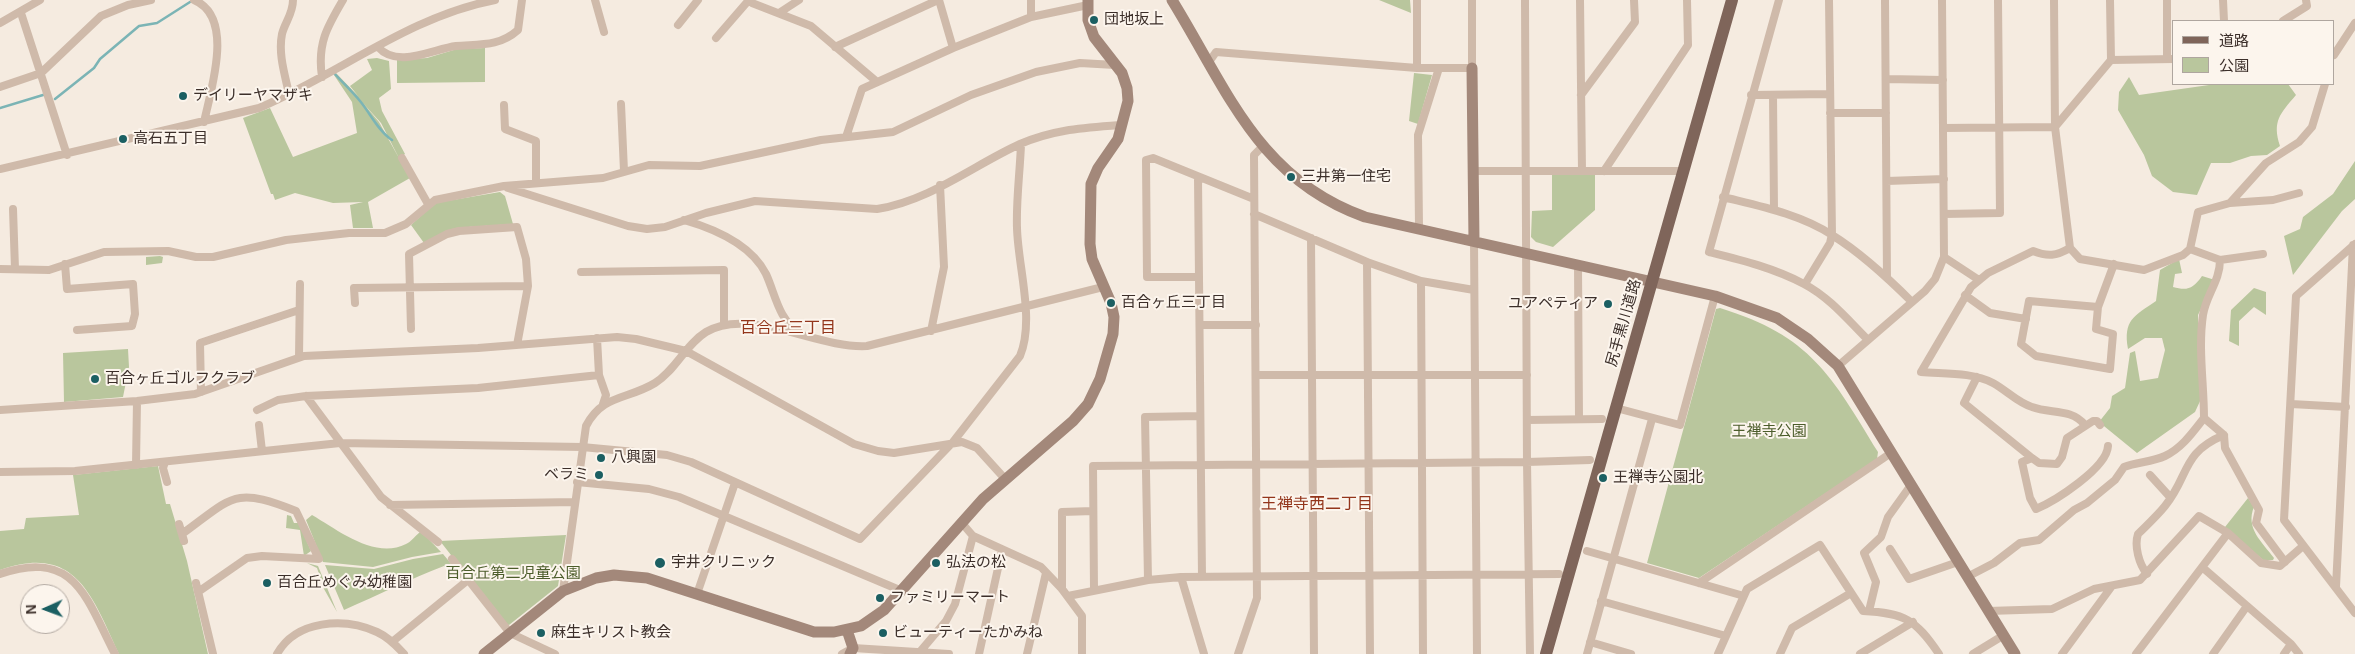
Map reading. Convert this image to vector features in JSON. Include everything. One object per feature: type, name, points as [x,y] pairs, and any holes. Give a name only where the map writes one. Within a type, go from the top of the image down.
[{"type":"main road","name":"尻手黒川道路","points":[[1546,654],[1732,0]]},
{"type":"street","points":[[0,23],[40,0]]},
{"type":"street","points":[[0,87],[41,73],[101,16],[128,5],[151,0]]},
{"type":"street","points":[[194,0],[204,4],[211,15],[216,26],[217,37],[217,56],[204,122]]},
{"type":"street","points":[[289,94],[281,49],[282,33],[292,15],[293,0]]},
{"type":"street","points":[[322,76],[320,62],[324,31],[343,0]]},
{"type":"street","points":[[0,169],[67,155],[259,108],[446,12],[495,0]]},
{"type":"street","points":[[378,47],[384,53],[393,57],[426,55],[454,46],[494,44],[508,39],[518,30],[522,0]]},
{"type":"street","points":[[595,0],[604,32]]},
{"type":"street","points":[[716,38],[750,0],[752,4],[811,26],[876,81]]},
{"type":"street","points":[[779,13],[799,0]]},
{"type":"street","points":[[835,47],[938,0],[953,48]]},
{"type":"street","points":[[1031,0],[1031,18]]},
{"type":"street","points":[[1172,0],[1252,135],[1291,177],[1315,195],[1339,208],[1365,217],[1715,296],[1777,318],[1808,339],[1838,366],[2016,654]]},
{"type":"street","points":[[1417,0],[1417,68]]},
{"type":"street","points":[[1472,0],[1477,654]]},
{"type":"street","points":[[1525,0],[1527,462],[1530,654]]},
{"type":"street","points":[[1580,0],[1582,171]]},
{"type":"street","points":[[1581,94],[1635,22],[1634,0]]},
{"type":"street","points":[[1604,171],[1688,45],[1687,0]]},
{"type":"street","points":[[1778,0],[1709,252],[1747,261],[1805,284],[1836,308],[1868,340]]},
{"type":"street","points":[[1805,284],[1830,243],[1832,234],[1828,0]]},
{"type":"street","points":[[1885,0],[1887,278]]},
{"type":"street","points":[[1838,366],[1912,302],[1935,279],[1944,257],[1942,0]]},
{"type":"street","points":[[1944,214],[2000,213],[1998,0]]},
{"type":"street","points":[[2054,0],[2055,127],[2070,248],[2080,259],[2144,270],[2183,255],[2190,249],[2198,212],[2230,203],[2286,198],[2299,193]]},
{"type":"street","points":[[1943,128],[2055,127],[2111,60],[2110,0]]},
{"type":"street","points":[[2111,60],[2170,59],[2167,0]]},
{"type":"street","points":[[2223,0],[2224,20]]},
{"type":"street","points":[[2285,20],[2307,6],[2306,0]]},
{"type":"street","points":[[678,25],[697,1]]},
{"type":"street","points":[[484,654],[563,592],[596,578],[632,575],[814,632],[847,630],[868,622],[884,610],[902,591],[960,522],[1073,421],[1088,404],[1100,379],[1113,334],[1114,318],[1112,303],[1092,259],[1090,244],[1092,184],[1098,168],[1118,139],[1128,101],[1127,88],[1122,73],[1094,37],[1088,20],[1088,3],[1031,18],[953,48],[876,81],[862,89],[846,137]]},
{"type":"street","points":[[20,13],[67,155]]},
{"type":"street","points":[[2335,53],[2355,23]]},
{"type":"street","points":[[1209,62],[1216,52],[1417,68],[1472,68]]},
{"type":"street","points":[[0,269],[49,270],[104,252],[168,251],[196,257],[213,257],[286,240],[349,233],[385,233],[406,224],[435,200],[504,186],[603,178],[649,165],[700,166],[846,137],[893,132],[971,95],[1036,72],[1080,62],[1115,65]]},
{"type":"street","points":[[1419,228],[1418,135],[1439,68]]},
{"type":"street","points":[[1886,79],[1943,80]]},
{"type":"street","points":[[2230,203],[2266,163],[2299,142],[2312,127],[2325,85]]},
{"type":"street","points":[[1751,95],[1830,94]]},
{"type":"street","points":[[1773,95],[1774,210]]},
{"type":"street","points":[[621,104],[624,171]]},
{"type":"street","points":[[504,105],[505,129],[536,141],[536,182]]},
{"type":"street","points":[[1830,113],[1886,113]]},
{"type":"street","points":[[504,186],[628,226],[656,228],[755,201],[878,209],[894,206],[1021,144],[1066,128],[1121,125]]},
{"type":"street","points":[[0,472],[75,471],[340,443],[582,447],[666,455],[691,462],[860,539],[953,442],[1020,356],[1026,342],[1017,226],[1021,144]]},
{"type":"street","points":[[1238,654],[1257,598],[1254,155],[1262,147]]},
{"type":"street","points":[[402,158],[428,204]]},
{"type":"street","points":[[1199,277],[1147,277],[1146,160],[1153,158],[1198,178],[1254,199]]},
{"type":"street","points":[[1473,171],[1683,171]]},
{"type":"street","points":[[1198,178],[1202,577]]},
{"type":"street","points":[[1887,181],[1944,179]]},
{"type":"street","points":[[931,331],[944,267],[940,185]]},
{"type":"street","points":[[1723,197],[1774,210],[1832,234],[1887,278],[1912,302]]},
{"type":"street","points":[[13,209],[15,269]]},
{"type":"street","points":[[1254,214],[1367,262],[1421,282],[1474,290]]},
{"type":"street","points":[[684,220],[719,233],[748,250],[766,274],[785,320],[806,336]]},
{"type":"street","points":[[411,329],[409,254],[447,234],[459,231],[517,227],[526,259],[528,286],[517,345]]},
{"type":"street","points":[[1311,238],[1314,654]]},
{"type":"street","points":[[2354,244],[2296,296],[2292,404],[2284,520],[2355,614]]},
{"type":"street","points":[[2336,588],[2354,244]]},
{"type":"street","points":[[2070,248],[2058,255],[2047,256],[2033,252],[1988,273],[1979,280],[1965,295],[1956,316],[1921,372],[1978,377],[1993,383],[2032,407],[2062,411],[2078,417],[2085,424]]},
{"type":"street","points":[[2190,249],[2220,260],[2263,254]]},
{"type":"street","points":[[1944,257],[1979,280]]},
{"type":"street","points":[[1967,576],[1994,563],[2020,543],[2039,540],[2074,510],[2087,503],[2116,480],[2124,467],[2165,456],[2173,451],[2204,418],[2201,352],[2203,319],[2208,300],[2217,284],[2220,260]]},
{"type":"street","points":[[1367,262],[1370,654]]},
{"type":"street","points":[[65,264],[67,289],[133,284],[138,314],[132,326],[77,330]]},
{"type":"street","points":[[2098,307],[2029,301],[2021,344],[2036,356],[2110,369],[2114,334],[2096,329],[2098,307],[2114,264]]},
{"type":"street","points":[[1578,265],[1579,419]]},
{"type":"street","points":[[581,272],[724,270],[724,324]]},
{"type":"street","points":[[1421,282],[1423,654]]},
{"type":"street","points":[[299,357],[300,284]]},
{"type":"street","points":[[355,303],[354,288],[528,286]]},
{"type":"street","points":[[563,592],[582,447],[586,426],[592,415],[603,404],[652,384],[665,376],[686,351],[706,332],[724,324],[746,322],[852,346],[893,341],[1104,287]]},
{"type":"street","points":[[1965,295],[1990,313],[2026,319]]},
{"type":"street","points":[[1616,408],[1680,425],[1715,296]]},
{"type":"street","points":[[201,392],[200,343],[300,310]]},
{"type":"street","points":[[92,320],[93,329]]},
{"type":"street","points":[[1200,325],[1256,325]]},
{"type":"street","points":[[0,410],[137,401],[201,392],[299,357],[517,345],[597,338],[636,339],[686,351],[854,444],[878,452],[894,453],[962,442],[976,448],[1006,480]]},
{"type":"street","points":[[597,338],[599,375],[606,395],[603,404]]},
{"type":"street","points":[[257,410],[278,400],[306,396],[478,388],[599,375]]},
{"type":"street","points":[[1256,376],[1527,375]]},
{"type":"street","points":[[1978,377],[1964,403],[2039,463],[2057,464],[2062,457],[2067,438],[2085,424],[2097,421],[2100,425]]},
{"type":"street","points":[[306,396],[381,497],[438,542]]},
{"type":"street","points":[[136,465],[137,401]]},
{"type":"street","points":[[2292,404],[2346,407]]},
{"type":"street","points":[[1148,580],[1145,417],[1200,416]]},
{"type":"street","points":[[2204,418],[2224,435],[2225,448],[2259,510],[2256,523],[2285,562]]},
{"type":"street","points":[[1527,420],[1602,419]]},
{"type":"street","points":[[1587,654],[1652,419]]},
{"type":"street","points":[[259,425],[262,451]]},
{"type":"street","points":[[2147,574],[2139,560],[2136,539],[2138,534],[2166,505],[2183,477],[2188,462],[2206,442],[2224,435]]},
{"type":"street","points":[[2032,458],[2022,462],[2030,498],[2036,509],[2071,489],[2106,458],[2108,446]]},
{"type":"street","points":[[1699,583],[1891,452]]},
{"type":"street","points":[[1094,590],[1094,466],[1590,460]]},
{"type":"street","points":[[165,462],[163,468],[166,482]]},
{"type":"street","points":[[2150,475],[2170,497]]},
{"type":"street","points":[[577,482],[649,489],[679,497],[902,591]]},
{"type":"street","points":[[697,594],[735,483]]},
{"type":"street","points":[[1869,612],[1876,582],[1864,552],[1881,537],[1888,517],[1910,484]]},
{"type":"street","points":[[179,524],[183,537],[229,500],[254,496],[296,511],[318,559],[262,556],[246,558],[198,592]]},
{"type":"street","points":[[390,505],[575,502]]},
{"type":"street","points":[[1062,589],[1062,512],[1093,511]]},
{"type":"street","points":[[1988,611],[2052,609],[2094,589],[2140,580],[2199,516],[2228,533],[2261,563],[2280,566],[2303,546]]},
{"type":"street","points":[[960,522],[973,536],[1033,562],[1062,589],[1082,616],[1082,654]]},
{"type":"street","points":[[2136,654],[2228,533]]},
{"type":"street","points":[[919,652],[946,620],[955,604],[973,536]]},
{"type":"street","points":[[1718,654],[1747,589],[1820,545],[1863,611],[1892,612],[1913,622],[1924,633],[1939,654]]},
{"type":"street","points":[[1890,549],[1909,579],[1958,562]]},
{"type":"street","points":[[979,654],[1002,550]]},
{"type":"street","points":[[1587,551],[1744,596]]},
{"type":"street","points":[[452,558],[510,633],[556,654]]},
{"type":"street","points":[[0,574],[28,566],[43,566],[58,570],[74,582],[86,598],[115,654]]},
{"type":"street","points":[[2202,567],[2299,654]]},
{"type":"street","points":[[1026,654],[1046,573]]},
{"type":"street","points":[[1068,596],[1148,580],[1181,577],[1313,577],[1476,573],[1559,574]]},
{"type":"street","points":[[1181,577],[1204,654]]},
{"type":"street","points":[[392,642],[468,580]]},
{"type":"street","points":[[196,583],[213,654]]},
{"type":"street","points":[[2062,654],[2112,586]]},
{"type":"street","points":[[1780,654],[1792,628],[1851,593]]},
{"type":"street","points":[[1601,602],[1726,636]]},
{"type":"street","points":[[2213,654],[2247,606]]},
{"type":"street","points":[[1860,654],[1913,622]]},
{"type":"street","points":[[277,654],[288,640],[299,632],[311,626],[323,624],[359,626],[377,632],[392,642],[404,654]]},
{"type":"street","points":[[847,630],[851,651]]},
{"type":"street","points":[[1973,654],[2004,635]]},
{"type":"street","points":[[1590,642],[1631,654]]},
{"type":"street","points":[[2284,654],[2290,644]]},
{"type":"street","points":[[842,654],[851,651],[949,654]]},
{"type":"green space","points":[[1379,0],[1410,0],[1411,13]]},
{"type":"green space","points":[[485,48],[485,82],[397,83],[397,60],[427,58],[457,49]]},
{"type":"green space","points":[[377,58],[389,61],[391,89],[379,98],[382,111],[405,154],[399,158],[381,123],[362,102],[379,122],[410,178],[368,202],[373,228],[353,228],[350,205],[363,202],[333,203],[295,193],[275,200],[273,194],[271,194],[243,118],[270,108],[293,157],[357,133],[352,102],[334,75],[336,73],[358,96],[350,86],[372,70],[367,59]]},
{"type":"green space","points":[[1414,73],[1432,75],[1418,124],[1409,121]]},
{"type":"green space","points":[[2129,77],[2139,95],[2209,85],[2289,85],[2296,95],[2282,113],[2277,124],[2280,146],[2267,155],[2251,156],[2230,163],[2211,163],[2197,195],[2173,192],[2152,176],[2144,155],[2118,110],[2119,92]]},
{"type":"green space","points":[[2355,161],[2355,199],[2342,211],[2293,275],[2284,236],[2300,229],[2303,217],[2333,194]]},
{"type":"green space","points":[[1552,175],[1595,175],[1595,210],[1553,247],[1536,242],[1531,237],[1532,211],[1552,210]]},
{"type":"green space","points":[[500,192],[505,196],[513,224],[468,227],[424,243],[411,225],[435,203]]},
{"type":"green space","points":[[146,257],[163,257],[162,263],[146,265]]},
{"type":"green space","points":[[2179,259],[2182,273],[2175,274],[2173,287],[2189,288],[2196,284],[2202,276],[2215,280],[2198,315],[2201,399],[2195,412],[2137,453],[2099,422],[2110,408],[2112,396],[2125,388],[2130,353],[2135,351],[2140,381],[2158,378],[2165,350],[2162,338],[2145,338],[2128,349],[2127,331],[2136,315],[2156,301],[2160,270]]},
{"type":"green space","points":[[2254,288],[2266,292],[2266,315],[2254,307],[2239,321],[2239,346],[2229,341],[2231,310]]},
{"type":"green space","name":"王禅寺公園","points":[[1720,308],[1751,319],[1776,331],[1798,346],[1831,380],[1878,452],[1877,459],[1699,578],[1647,563],[1716,309]]},
{"type":"green space","name":"百合ヶ丘ゴルフクラブ","points":[[128,349],[129,367],[123,397],[64,402],[63,353]]},
{"type":"green space","points":[[158,466],[166,504],[170,504],[187,561],[208,654],[119,654],[90,595],[78,580],[64,569],[47,564],[26,563],[0,570],[0,531],[24,529],[26,518],[79,515],[73,475]]},
{"type":"green space","points":[[2248,498],[2254,507],[2252,515],[2253,528],[2274,558],[2273,560],[2263,560],[2225,527]]},
{"type":"green space","points":[[287,515],[291,516],[294,523],[299,523],[311,551],[304,556],[300,530],[286,528]]},
{"type":"green space","points":[[312,515],[357,541],[369,546],[382,548],[394,548],[406,544],[421,531],[441,552],[373,567],[323,562],[306,520]]},
{"type":"green space","name":"百合丘第二児童公園","points":[[566,535],[558,586],[509,625],[505,624],[440,541]]},
{"type":"green space","points":[[443,554],[462,577],[457,580],[444,566],[344,610],[325,565],[374,569]]},
{"type":"green space","points":[[307,563],[318,566],[337,612],[324,589],[317,568]]},
{"type":"waterway","points":[[55,99],[94,68],[100,59],[139,26],[157,23],[190,2]]},
{"type":"waterway","points":[[333,72],[360,101],[387,137],[392,140]]},
{"type":"waterway","points":[[0,108],[43,95]]},
{"type":"place","name":"団地坂上","points":[[1094,20]]},
{"type":"place","name":"デイリーヤマザキ","points":[[183,96]]},
{"type":"place","name":"高石五丁目","points":[[123,139]]},
{"type":"place","name":"三井第一住宅","points":[[1291,177]]},
{"type":"place","name":"百合ヶ丘三丁目","points":[[1111,303]]},
{"type":"place","name":"ユアペティア","points":[[1608,304]]},
{"type":"place","name":"百合ヶ丘ゴルフクラブ","points":[[95,379]]},
{"type":"place","name":"八興園","points":[[601,458]]},
{"type":"place","name":"ベラミ","points":[[599,475]]},
{"type":"place","name":"王禅寺公園北","points":[[1603,478]]},
{"type":"place","name":"宇井クリニック","points":[[660,563]]},
{"type":"place","name":"弘法の松","points":[[936,563]]},
{"type":"place","name":"百合丘めぐみ幼稚園","points":[[267,583]]},
{"type":"place","name":"ファミリーマート","points":[[880,598]]},
{"type":"place","name":"麻生キリスト教会","points":[[541,633]]},
{"type":"place","name":"ビューティーたかみね","points":[[883,633]]},
{"type":"district","name":"百合丘三丁目","points":[[788,329]]},
{"type":"district","name":"王禅寺西二丁目","points":[[1317,505]]}]
